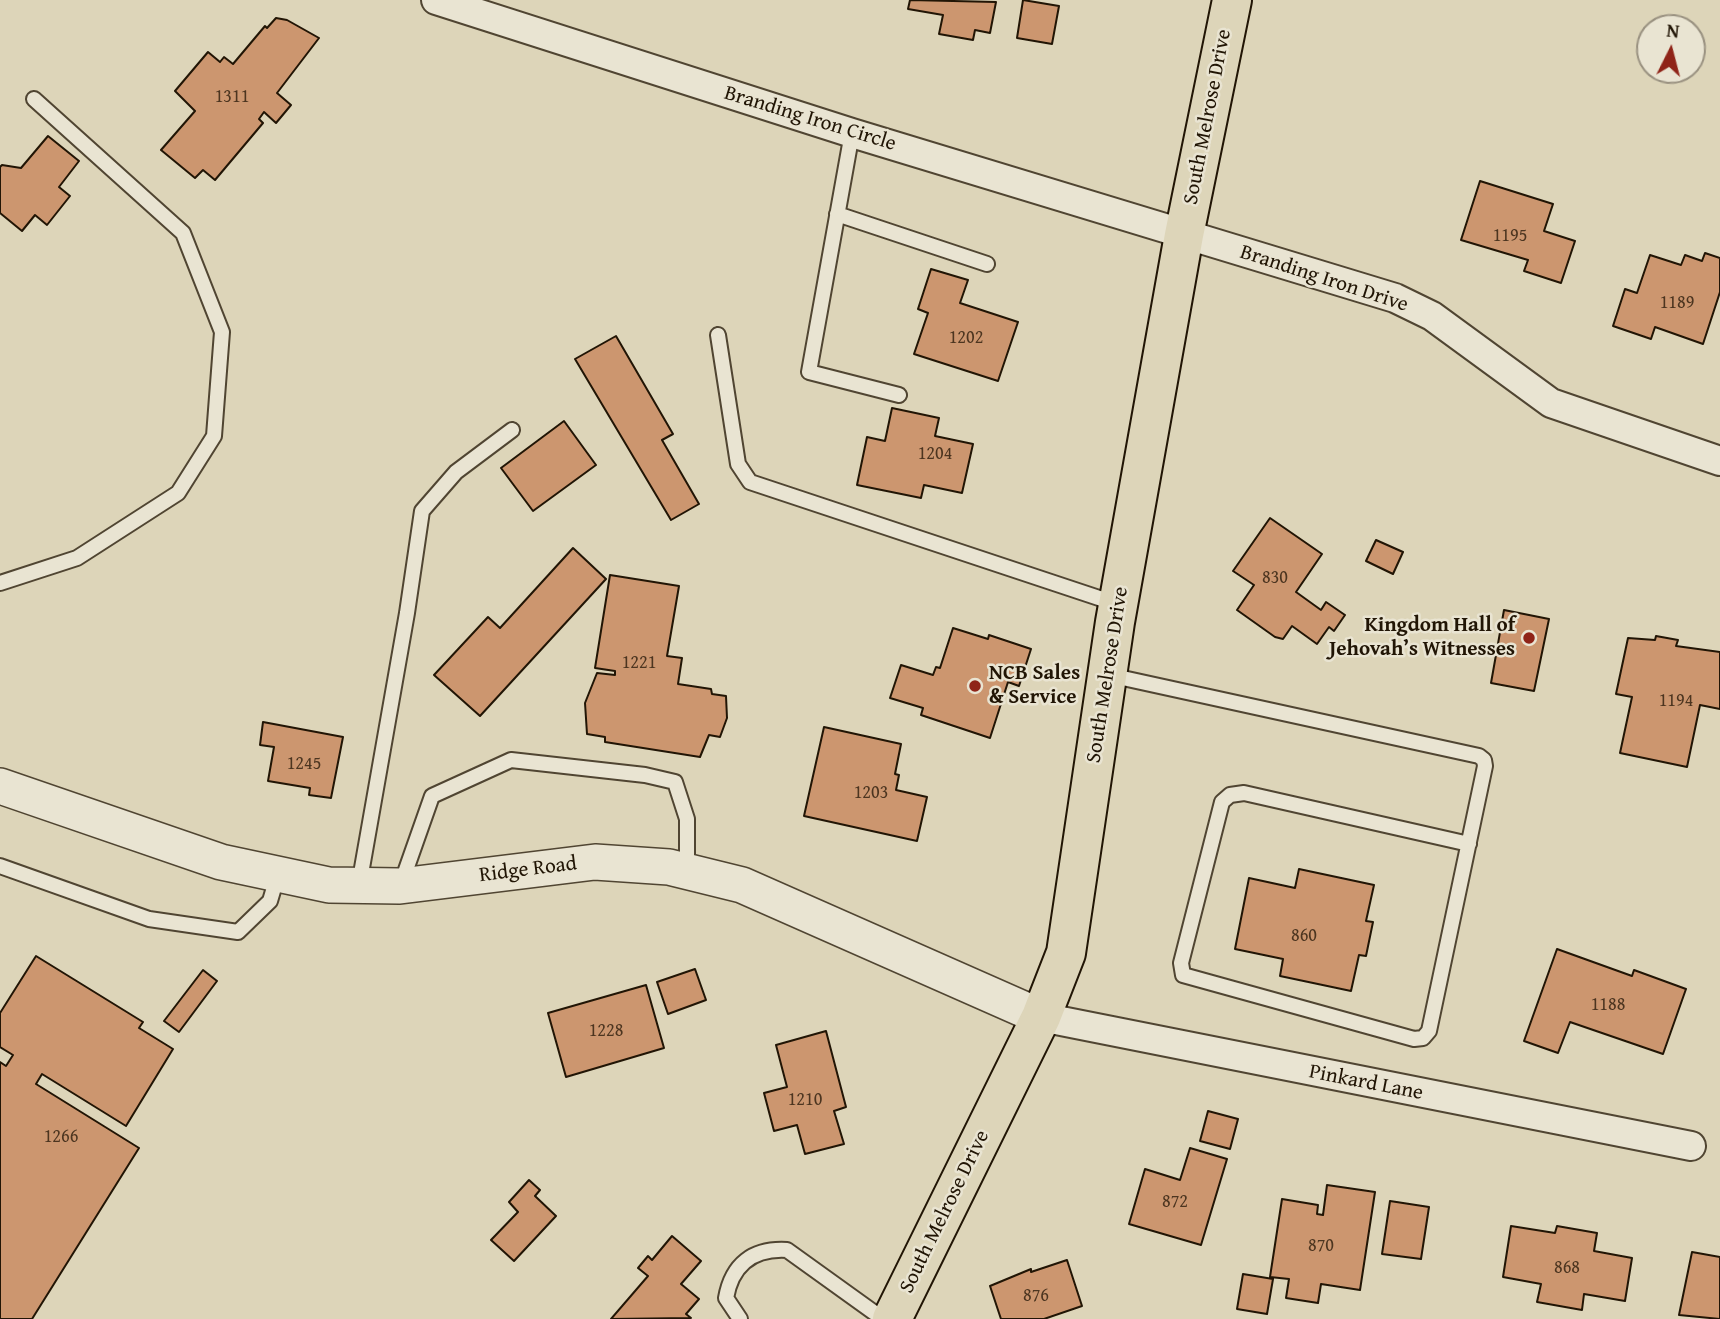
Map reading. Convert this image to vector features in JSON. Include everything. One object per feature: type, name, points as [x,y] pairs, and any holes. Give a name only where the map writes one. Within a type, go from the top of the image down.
[{"type":"main road","name":"South Melrose Drive","points":[[892,1319],[1041,1017],[1066,953],[1118,605],[1184,235],[1232,0]]},
{"type":"street","name":"Branding Iron Circle","points":[[436,0],[1184,235]]},
{"type":"street","name":"Branding Iron Drive","points":[[1184,235],[1395,298],[1432,316],[1551,403],[1720,461]]},
{"type":"street","name":"Ridge Road","points":[[0,786],[221,862],[329,885],[400,886],[595,862],[669,867],[742,885],[1041,1017]]},
{"type":"street","name":"Pinkard Lane","points":[[1041,1017],[1691,1146]]},
{"type":"lane","points":[[0,583],[77,558],[178,493],[214,436],[222,332],[183,233],[34,99]]},
{"type":"lane","points":[[852,132],[809,372],[899,395]]},
{"type":"lane","points":[[837,214],[987,264]]},
{"type":"lane","points":[[718,335],[738,464],[750,482],[1118,605]]},
{"type":"lane","points":[[359,885],[407,613],[422,511],[456,472],[512,430]]},
{"type":"lane","points":[[1108,675],[1479,756],[1484,760],[1485,766],[1469,844],[1429,1031],[1423,1038],[1414,1039],[1183,975],[1181,963],[1222,802],[1230,795],[1244,793],[1469,844]]},
{"type":"lane","points":[[400,886],[432,796],[511,760],[645,775],[675,782],[687,819],[687,872]]},
{"type":"lane","points":[[0,866],[149,919],[238,932],[270,901],[278,874]]},
{"type":"lane","points":[[740,1319],[726,1298],[729,1283],[739,1264],[768,1249],[787,1250],[883,1319]]},
{"type":"building","points":[[910,0],[996,2],[990,33],[975,30],[973,40],[939,34],[943,15],[908,9]]},
{"type":"building","points":[[1023,0],[1059,6],[1052,44],[1017,38]]},
{"type":"building","points":[[276,18],[287,20],[319,38],[277,93],[291,105],[276,123],[264,112],[259,119],[263,123],[215,180],[203,170],[195,178],[161,150],[195,111],[175,91],[208,52],[220,62],[224,57],[233,64],[265,26],[267,28]]},
{"type":"building","points":[[48,136],[79,161],[59,187],[70,196],[47,225],[35,215],[22,231],[0,213],[0,167],[21,168]]},
{"type":"building","points":[[1480,181],[1553,204],[1544,231],[1575,241],[1561,283],[1524,271],[1528,260],[1461,240]]},
{"type":"building","points":[[1705,253],[1720,258],[1720,292],[1703,344],[1655,327],[1651,339],[1613,326],[1625,289],[1637,293],[1650,255],[1681,265],[1685,255],[1702,261]]},
{"type":"building","points":[[931,269],[968,280],[960,303],[1018,322],[998,381],[914,354],[928,313],[918,309]]},
{"type":"building","points":[[616,336],[673,434],[662,440],[699,504],[671,520],[575,359]]},
{"type":"building","points":[[892,408],[939,418],[935,436],[973,444],[962,493],[924,485],[921,498],[857,485],[867,437],[885,441]]},
{"type":"building","points":[[564,421],[596,465],[533,511],[501,468]]},
{"type":"building","points":[[1270,518],[1322,554],[1296,592],[1321,610],[1326,602],[1345,615],[1334,631],[1329,627],[1317,644],[1292,626],[1283,639],[1275,637],[1237,610],[1254,585],[1233,571]]},
{"type":"building","points":[[1376,540],[1403,552],[1393,574],[1366,561]]},
{"type":"building","points":[[573,548],[606,579],[480,716],[434,675],[488,617],[500,628]]},
{"type":"building","points":[[610,575],[679,586],[667,656],[682,658],[678,684],[711,689],[712,694],[726,696],[727,718],[720,737],[709,735],[700,757],[605,742],[605,737],[587,734],[585,703],[597,673],[615,675],[615,671],[595,668]]},
{"type":"building","points":[[1504,610],[1549,619],[1534,691],[1491,683]]},
{"type":"building","points":[[953,628],[988,639],[989,635],[1031,649],[1019,686],[1008,682],[990,738],[921,715],[923,708],[890,698],[901,665],[933,675],[936,667],[940,668]]},
{"type":"building","points":[[1656,636],[1678,640],[1676,646],[1720,652],[1720,709],[1700,705],[1687,767],[1620,753],[1632,697],[1616,694],[1628,638],[1655,640]]},
{"type":"building","points":[[263,722],[343,737],[331,798],[309,795],[310,788],[268,781],[274,747],[260,745]]},
{"type":"building","points":[[824,727],[901,744],[895,774],[899,775],[896,790],[927,797],[917,841],[804,816]]},
{"type":"building","points":[[1299,869],[1374,885],[1366,921],[1373,922],[1366,956],[1359,955],[1351,991],[1280,976],[1283,959],[1235,949],[1249,878],[1295,888]]},
{"type":"building","points":[[1557,949],[1632,976],[1634,970],[1686,989],[1663,1054],[1570,1022],[1558,1053],[1524,1041]]},
{"type":"building","points":[[36,956],[143,1022],[139,1028],[173,1049],[126,1126],[42,1074],[36,1084],[139,1148],[32,1319],[0,1319],[0,1062],[6,1066],[13,1055],[0,1047],[0,1013]]},
{"type":"building","points":[[695,969],[706,1000],[668,1014],[657,982]]},
{"type":"building","points":[[203,970],[217,981],[179,1032],[164,1021]]},
{"type":"building","points":[[646,985],[664,1048],[566,1077],[548,1013]]},
{"type":"building","points":[[826,1031],[846,1107],[834,1111],[844,1144],[805,1154],[797,1125],[774,1131],[764,1093],[787,1087],[776,1045]]},
{"type":"building","points":[[1208,1111],[1238,1119],[1230,1149],[1200,1141]]},
{"type":"building","points":[[1190,1148],[1227,1159],[1201,1245],[1129,1224],[1145,1169],[1180,1180]]},
{"type":"building","points":[[529,1180],[540,1190],[535,1196],[556,1216],[514,1261],[491,1240],[518,1212],[509,1202]]},
{"type":"building","points":[[1327,1185],[1375,1192],[1360,1290],[1321,1284],[1318,1303],[1286,1298],[1289,1279],[1270,1277],[1282,1199],[1318,1205],[1317,1214],[1323,1215]]},
{"type":"building","points":[[1390,1201],[1429,1207],[1421,1259],[1382,1254]]},
{"type":"building","points":[[1511,1226],[1555,1233],[1557,1226],[1597,1233],[1594,1251],[1632,1258],[1625,1301],[1584,1294],[1582,1310],[1537,1302],[1541,1284],[1503,1277]]},
{"type":"building","points":[[672,1236],[701,1261],[681,1284],[699,1299],[686,1314],[691,1318],[611,1319],[648,1276],[638,1268],[648,1256],[652,1260]]},
{"type":"building","points":[[1692,1252],[1720,1257],[1720,1319],[1679,1315]]},
{"type":"building","points":[[1067,1260],[1082,1306],[1044,1319],[1001,1319],[990,1286],[1031,1269],[1031,1272]]},
{"type":"building","points":[[1243,1274],[1273,1279],[1267,1314],[1237,1309]]},
{"type":"place","name":"Kingdom Hall of Jehovah’s Witnesses","points":[[1529,638]]},
{"type":"place","name":"NCB Sales & Service","points":[[975,686]]}]
